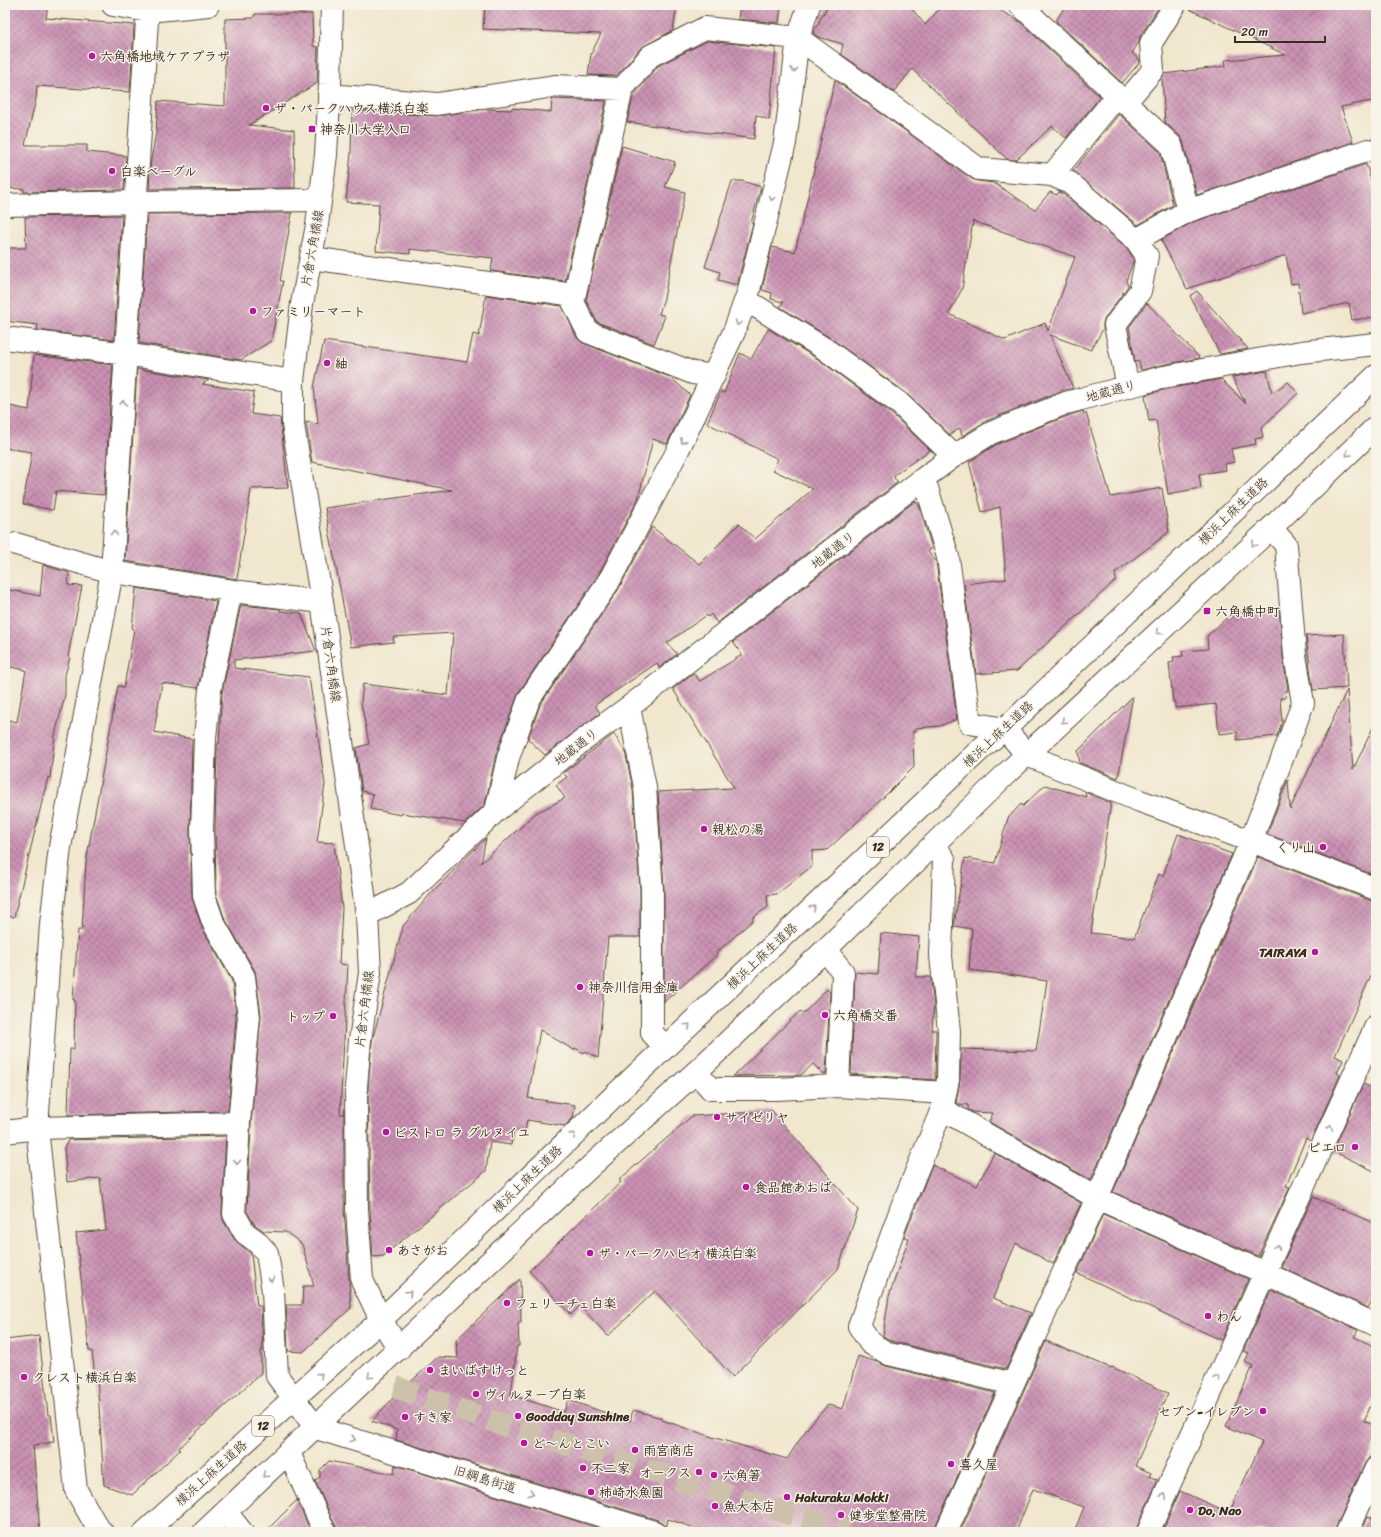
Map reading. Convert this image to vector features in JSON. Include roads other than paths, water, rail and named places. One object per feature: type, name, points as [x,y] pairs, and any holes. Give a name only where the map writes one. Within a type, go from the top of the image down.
[{"type":"street","points":[[113,5],[148,8],[208,5]]},
{"type":"street","name":"片倉六角橋線","points":[[332,5],[326,155],[311,258],[302,304],[293,381],[293,425],[322,602],[367,915],[370,973],[360,1040],[356,1087],[357,1209],[362,1280],[381,1320],[399,1349]]},
{"type":"street","points":[[496,811],[508,758],[529,699],[608,582],[677,452],[734,332],[746,300],[785,143],[798,38],[809,5]]},
{"type":"street","points":[[1052,175],[1121,99],[1153,70],[1151,43],[1175,5]]},
{"type":"street","points":[[102,1532],[97,1527],[76,1490],[37,1128],[51,924],[60,847],[112,572],[148,8]]},
{"type":"street","points":[[1034,10],[1121,99],[1171,145],[1188,211]]},
{"type":"street","points":[[714,376],[693,373],[588,332],[573,302],[622,89],[650,56],[705,28],[798,38],[979,169],[1052,175],[1070,183],[1136,240],[1147,256],[1140,291],[1115,325],[1128,387]]},
{"type":"street","points":[[329,96],[437,104],[555,86],[622,89]]},
{"type":"street","points":[[1136,240],[1188,211],[1368,150]]},
{"type":"street","points":[[5,205],[320,200]]},
{"type":"street","points":[[311,258],[574,295]]},
{"type":"street","points":[[746,300],[825,349],[899,403],[954,456]]},
{"type":"street","points":[[5,338],[126,354],[293,381]]},
{"type":"street","name":"地蔵通り","points":[[367,915],[409,893],[496,811],[580,742],[629,707],[924,478],[954,456],[991,433],[1059,406],[1164,377],[1301,352],[1376,344]]},
{"type":"street","name":"横浜上麻生道路","points":[[145,1532],[381,1320],[984,746],[1005,729],[1376,376]]},
{"type":"street","points":[[204,1532],[316,1428],[592,1165],[696,1072],[1027,755],[1270,528],[1376,426]]},
{"type":"street","points":[[924,478],[948,557],[970,723],[1005,729],[1027,755],[1140,801],[1251,841],[1376,889]]},
{"type":"street","points":[[946,1532],[1097,1198],[1251,841],[1303,703],[1295,655],[1286,545],[1270,528]]},
{"type":"street","points":[[16,544],[112,572],[231,591],[322,602]]},
{"type":"street","points":[[231,591],[210,690],[205,736],[202,830],[204,896],[214,922],[244,978],[249,1017],[239,1123],[234,1214],[245,1233],[256,1241],[267,1253],[273,1291],[277,1376],[295,1398],[316,1428]]},
{"type":"street","points":[[629,707],[645,787],[652,890],[652,1033],[666,1048]]},
{"type":"street","points":[[934,845],[944,859],[941,956],[949,1031],[948,1080],[944,1101],[901,1209],[859,1326],[870,1343],[889,1354],[1013,1384]]},
{"type":"street","points":[[825,950],[843,972],[838,1086]]},
{"type":"street","points":[[1148,1532],[1376,1026]]},
{"type":"street","points":[[696,1072],[711,1089],[776,1089],[838,1086],[944,1101],[1097,1198],[1265,1273],[1376,1325]]},
{"type":"street","points":[[5,1132],[37,1128],[239,1123]]},
{"type":"street","name":"旧綱島街道","points":[[316,1428],[599,1523],[654,1532]]},
{"type":"street","points":[[289,1453],[326,1532]]},
{"type":"street","points":[[1347,1532],[1369,1502],[1376,1468]]},
{"type":"street","points":[[226,1512],[242,1532]]},
{"type":"tunnel","points":[[395,1387],[507,1426],[848,1532]]},
{"type":"place","name":"六角橋地域ケアプラザ","points":[[92,56]]},
{"type":"place","name":"ザ・パークハウス横浜白楽","points":[[266,108]]},
{"type":"place","name":"神奈川大学入口","points":[[312,129]]},
{"type":"place","name":"白楽ベーグル","points":[[112,171]]},
{"type":"place","name":"ファミリーマート","points":[[253,311]]},
{"type":"place","name":"紬","points":[[327,363]]},
{"type":"place","name":"六角橋中町","points":[[1207,611]]},
{"type":"place","name":"親松の湯","points":[[704,829]]},
{"type":"place","name":"くり山","points":[[1323,847]]},
{"type":"place","name":"TAIRAYA","points":[[1315,952]]},
{"type":"place","name":"神奈川信用金庫","points":[[580,987]]},
{"type":"place","name":"六角橋交番","points":[[825,1015]]},
{"type":"place","name":"トップ","points":[[333,1016]]},
{"type":"place","name":"サイゼリヤ","points":[[717,1117]]},
{"type":"place","name":"ビストロ ラ グルヌイユ","points":[[386,1132]]},
{"type":"place","name":"ピエロ","points":[[1355,1147]]},
{"type":"place","name":"食品館あおば","points":[[746,1187]]},
{"type":"place","name":"あさがお","points":[[389,1250]]},
{"type":"place","name":"ザ・パークハビオ 横浜白楽","points":[[590,1253]]},
{"type":"place","name":"フェリーチェ白楽","points":[[507,1303]]},
{"type":"place","name":"わん","points":[[1208,1316]]},
{"type":"place","name":"まいばすけっと","points":[[430,1370]]},
{"type":"place","name":"クレスト横浜白楽","points":[[24,1377]]},
{"type":"place","name":"ヴィルヌーブ白楽","points":[[476,1394]]},
{"type":"place","name":"セブン-イレブン","points":[[1263,1411]]},
{"type":"place","name":"Goodday Sunshine","points":[[518,1416]]},
{"type":"place","name":"すき家","points":[[405,1417]]},
{"type":"place","name":"ど〜んとこい","points":[[524,1443]]},
{"type":"place","name":"雨宮商店","points":[[635,1450]]},
{"type":"place","name":"喜久屋","points":[[951,1464]]},
{"type":"place","name":"不二家","points":[[583,1468]]},
{"type":"place","name":"オークス","points":[[699,1472]]},
{"type":"place","name":"六角箸","points":[[714,1475]]},
{"type":"place","name":"柿崎水魚園","points":[[591,1492]]},
{"type":"place","name":"Hakuraku Mokki","points":[[787,1497]]},
{"type":"place","name":"魚大本店","points":[[715,1506]]},
{"type":"place","name":"Do, Nao","points":[[1190,1510]]},
{"type":"place","name":"健歩堂整骨院","points":[[841,1515]]}]
